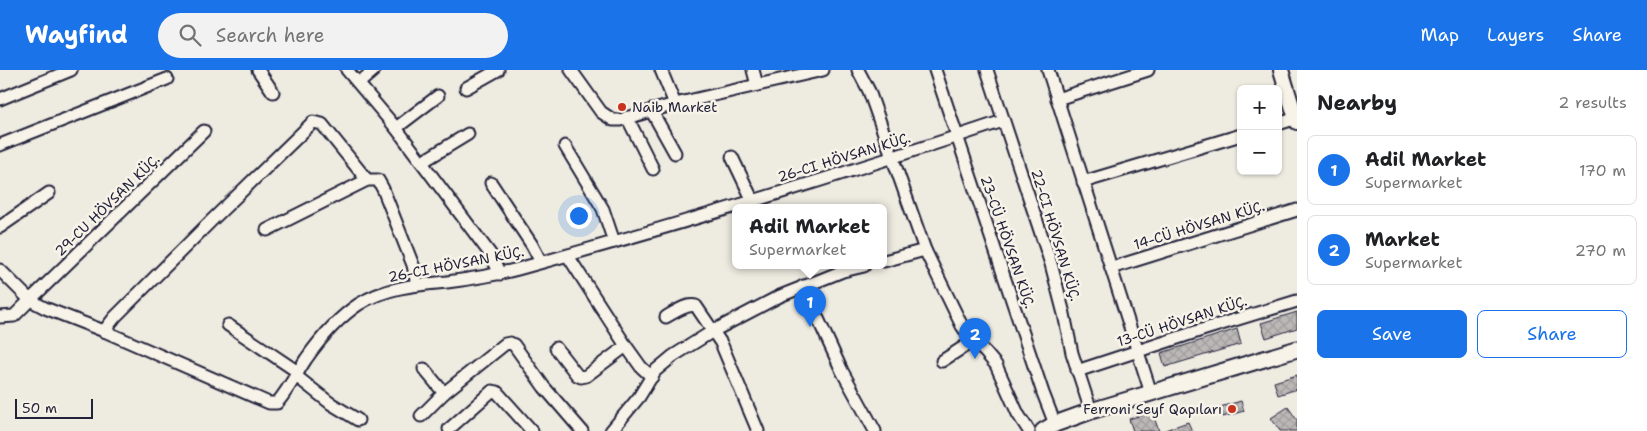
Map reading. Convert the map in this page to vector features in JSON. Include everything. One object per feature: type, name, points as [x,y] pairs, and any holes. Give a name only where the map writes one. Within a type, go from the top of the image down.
[{"type":"main road","points":[[1049,427],[1091,411],[1297,349]]},
{"type":"street","points":[[0,99],[71,70]]},
{"type":"street","points":[[258,70],[273,92]]},
{"type":"street","points":[[347,70],[422,162],[491,254],[500,274]]},
{"type":"street","points":[[359,83],[374,70]]},
{"type":"street","points":[[466,88],[498,70]]},
{"type":"street","points":[[571,70],[601,112],[613,120],[823,70]]},
{"type":"street","points":[[662,70],[675,104]]},
{"type":"street","points":[[753,70],[757,85]]},
{"type":"street","points":[[858,70],[869,91],[894,158],[925,250],[953,308],[973,341],[996,365],[1018,414],[1029,431]]},
{"type":"street","name":"23-CÜ HÖVSAN KÜÇ.","points":[[935,70],[1043,393],[1049,427]]},
{"type":"street","name":"22-CI HÖVSAN KÜÇ.","points":[[987,70],[1051,264],[1077,371],[1091,411]]},
{"type":"street","points":[[1048,70],[1151,393]]},
{"type":"street","points":[[1057,99],[1148,70]]},
{"type":"street","points":[[1281,70],[1297,120],[1282,123]]},
{"type":"street","points":[[0,145],[167,79]]},
{"type":"street","points":[[396,128],[438,96]]},
{"type":"street","points":[[651,110],[675,153]]},
{"type":"street","points":[[627,117],[653,169]]},
{"type":"street","points":[[746,204],[894,158],[1003,121]]},
{"type":"street","points":[[104,331],[115,317],[211,220],[313,122],[322,124],[367,180]]},
{"type":"street","name":"29-CU HÖVSAN KÜÇ.","points":[[0,317],[14,316],[204,132]]},
{"type":"street","points":[[422,162],[468,134]]},
{"type":"street","points":[[1083,182],[1237,136]]},
{"type":"street","points":[[565,146],[603,209],[614,242]]},
{"type":"street","points":[[732,157],[753,202]]},
{"type":"street","points":[[266,230],[367,180],[378,180],[383,188],[413,265],[418,285]]},
{"type":"street","points":[[491,183],[532,245],[540,262]]},
{"type":"street","points":[[0,227],[49,193]]},
{"type":"street","points":[[0,270],[30,300],[45,308],[104,331],[269,403],[277,403],[306,359],[331,328],[352,309],[374,296],[405,286],[500,274],[732,208]]},
{"type":"street","name":"14-CÜ HÖVSAN KÜÇ.","points":[[1111,268],[1297,210]]},
{"type":"street","points":[[887,260],[925,250]]},
{"type":"street","points":[[568,256],[626,346],[641,367],[652,377]]},
{"type":"street","points":[[614,430],[656,371],[667,360],[714,331],[780,296],[851,269]]},
{"type":"street","points":[[803,286],[842,371],[875,431]]},
{"type":"street","name":"13-CÜ HÖVSAN KÜÇ.","points":[[1077,371],[1297,301]]},
{"type":"street","points":[[666,317],[693,304],[696,306],[721,343],[758,431]]},
{"type":"street","points":[[228,325],[297,374],[338,408],[358,420]]},
{"type":"street","points":[[942,361],[973,341]]},
{"type":"street","points":[[422,416],[444,393],[505,344],[510,343],[514,345],[544,386],[582,431]]},
{"type":"street","points":[[556,348],[577,375],[581,377],[586,376],[626,346]]},
{"type":"street","points":[[424,370],[444,393]]},
{"type":"street","points":[[449,429],[492,392],[497,392],[532,431]]},
{"type":"building","points":[[1297,312],[1297,328],[1266,338],[1261,323]]},
{"type":"building","points":[[1237,329],[1241,344],[1165,367],[1161,353]]},
{"type":"building","points":[[1297,375],[1297,389],[1278,395],[1274,382]]},
{"type":"building","points":[[1241,401],[1244,411],[1223,417],[1220,407]]},
{"type":"building","points":[[1288,407],[1297,420],[1297,431],[1280,431],[1271,418]]},
{"type":"building","points":[[1152,412],[1159,431],[1133,431],[1129,419]]},
{"type":"building","points":[[1188,422],[1192,431],[1165,431],[1165,430]]},
{"type":"place","name":"Naib Market","points":[[622,107]]},
{"type":"place","name":"Adil Market","points":[[810,327]]},
{"type":"place","name":"Market","points":[[975,359]]},
{"type":"place","name":"Ferroni Seyf Qapıları","points":[[1232,409]]}]
